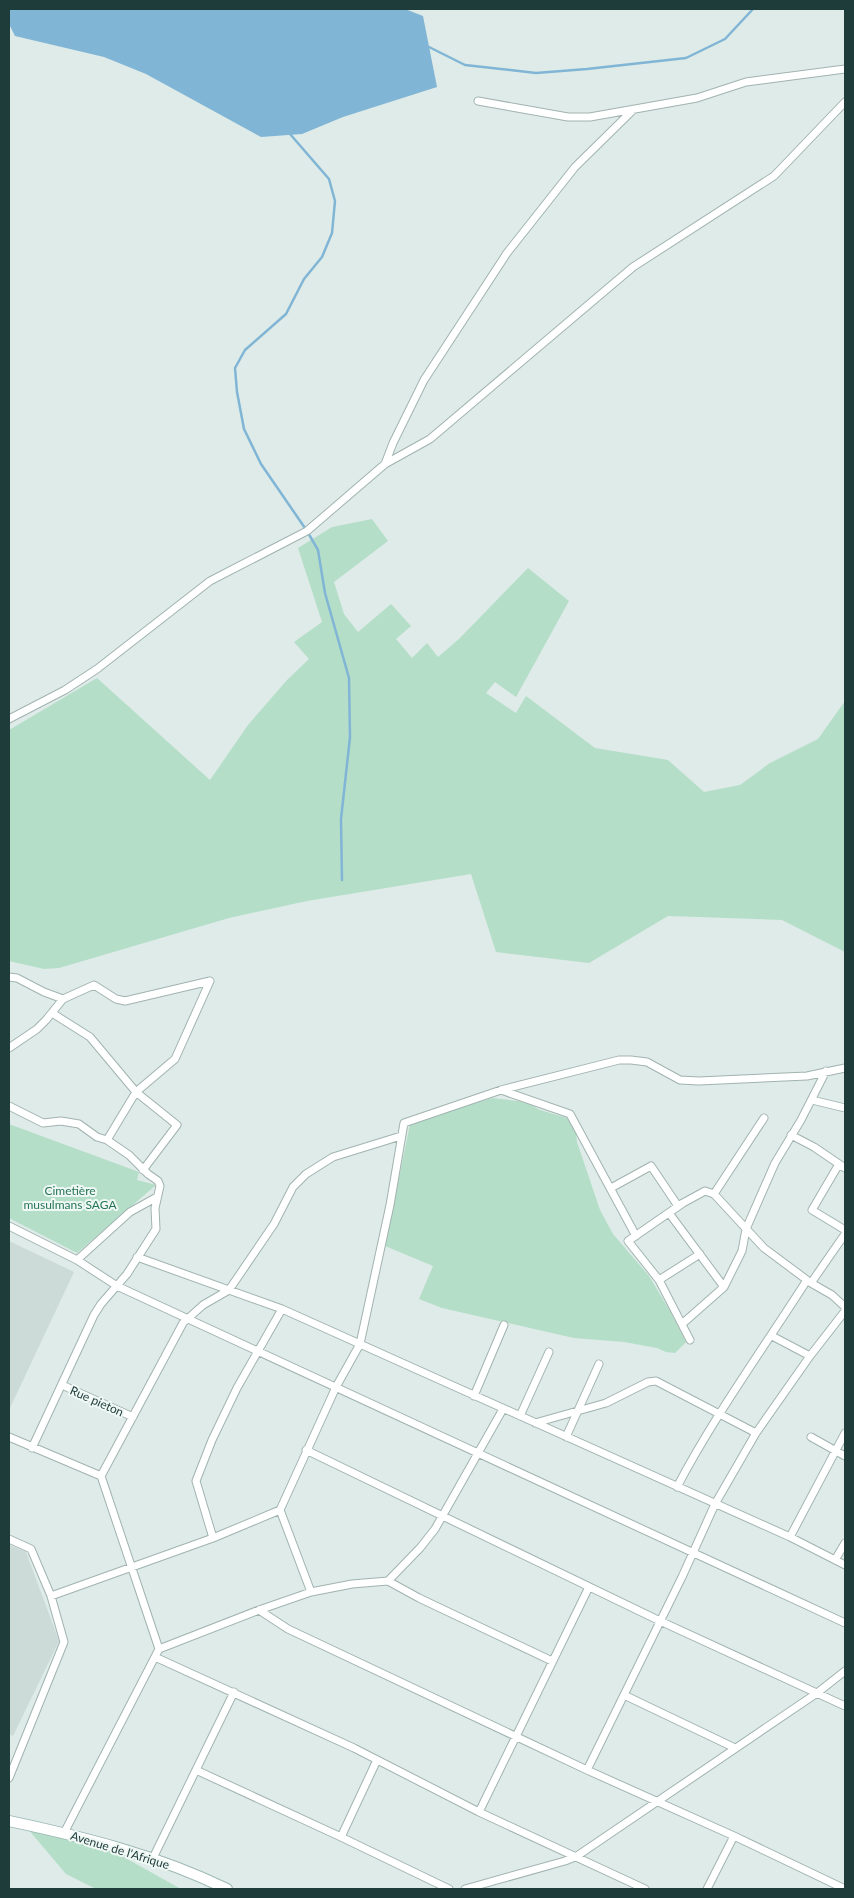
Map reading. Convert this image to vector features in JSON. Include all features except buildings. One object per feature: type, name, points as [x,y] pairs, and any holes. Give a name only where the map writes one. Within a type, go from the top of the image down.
[{"type":"main road","name":"Avenue de l'Afrique","points":[[9,1824],[64,1833],[153,1858],[227,1889]]},
{"type":"street","points":[[478,101],[576,118],[603,116],[696,98],[746,82],[845,69]]},
{"type":"street","points":[[9,719],[65,690],[97,669],[210,582],[307,531],[385,464],[430,439],[634,267],[774,176],[845,102]]},
{"type":"street","points":[[385,464],[393,443],[424,380],[507,253],[575,167],[632,111]]},
{"type":"street","points":[[9,977],[17,978],[44,992],[63,999]]},
{"type":"street","points":[[9,1048],[37,1028],[63,999],[94,985],[116,999],[125,1001],[210,981],[175,1059],[136,1092],[107,1140]]},
{"type":"street","points":[[52,1013],[90,1037],[136,1092],[176,1125],[143,1170]]},
{"type":"street","points":[[51,1596],[130,1566],[213,1538],[280,1510],[336,1387],[360,1344],[390,1205],[404,1123],[501,1090],[619,1060],[647,1062],[680,1080],[783,1078],[807,1076],[845,1068]]},
{"type":"street","points":[[682,1324],[724,1287],[742,1251],[746,1229],[775,1163],[812,1100],[826,1071]]},
{"type":"street","points":[[501,1090],[570,1114],[636,1236]]},
{"type":"street","points":[[812,1100],[845,1108]]},
{"type":"street","points":[[9,1106],[43,1123],[61,1121],[79,1124],[96,1137],[107,1140],[129,1155],[143,1170],[158,1181],[160,1186],[157,1198],[156,1229],[127,1274],[94,1315],[32,1448]]},
{"type":"street","points":[[714,1194],[764,1118]]},
{"type":"street","points":[[791,1135],[814,1147],[842,1166],[812,1210],[845,1230]]},
{"type":"street","points":[[401,1136],[333,1157],[306,1174],[293,1188],[274,1224],[229,1290],[203,1305],[187,1318],[101,1476],[157,1653],[479,1812],[645,1889]]},
{"type":"street","points":[[611,1188],[651,1166],[678,1206]]},
{"type":"street","points":[[587,1770],[715,1504],[756,1433],[810,1356],[844,1313],[832,1295],[809,1281],[764,1248],[714,1194],[705,1191],[678,1206],[628,1241],[659,1280],[690,1340]]},
{"type":"street","points":[[77,1260],[130,1212],[157,1198]]},
{"type":"street","points":[[669,1213],[724,1287]]},
{"type":"street","points":[[9,1226],[77,1260],[117,1286],[845,1623]]},
{"type":"street","points":[[676,1487],[718,1414],[809,1281],[845,1234]]},
{"type":"street","points":[[659,1280],[700,1254]]},
{"type":"street","points":[[137,1257],[282,1309],[790,1537],[845,1565]]},
{"type":"street","points":[[213,1538],[196,1481],[210,1444],[282,1309]]},
{"type":"street","points":[[474,1396],[504,1325]]},
{"type":"street","points":[[772,1336],[810,1356]]},
{"type":"street","points":[[520,1416],[549,1352]]},
{"type":"street","points":[[566,1437],[599,1364]]},
{"type":"street","points":[[535,1423],[606,1403],[652,1381],[656,1381],[756,1433]]},
{"type":"street","name":"Rue pieton","points":[[62,1385],[133,1417]]},
{"type":"street","points":[[388,1581],[426,1541],[444,1516],[503,1408]]},
{"type":"street","points":[[790,1537],[845,1433]]},
{"type":"street","points":[[9,1438],[101,1476]]},
{"type":"street","points":[[811,1438],[845,1456]]},
{"type":"street","points":[[306,1450],[660,1621],[845,1706]]},
{"type":"street","points":[[280,1510],[311,1592]]},
{"type":"street","points":[[9,1539],[31,1549],[51,1596],[64,1642],[9,1778]]},
{"type":"street","points":[[835,1560],[845,1543]]},
{"type":"street","points":[[64,1833],[157,1653],[259,1610],[311,1592],[352,1584],[388,1581],[419,1598],[552,1662]]},
{"type":"street","points":[[479,1812],[589,1587]]},
{"type":"street","points":[[259,1610],[288,1629],[845,1889]]},
{"type":"street","points":[[466,1889],[577,1856],[817,1693],[845,1671]]},
{"type":"street","points":[[153,1858],[234,1692]]},
{"type":"street","points":[[624,1695],[735,1748]]},
{"type":"street","points":[[341,1837],[377,1760]]},
{"type":"street","points":[[196,1770],[449,1889]]},
{"type":"street","points":[[707,1889],[734,1836]]},
{"type":"shaded area","points":[[9,1241],[74,1272],[9,1410]]},
{"type":"shaded area","points":[[9,1545],[26,1552],[59,1641],[13,1736],[9,1734]]},
{"type":"green space","points":[[372,519],[388,541],[334,582],[344,614],[358,632],[391,604],[411,626],[396,639],[412,658],[427,643],[438,657],[459,639],[528,568],[569,601],[516,697],[495,682],[486,693],[516,713],[526,696],[595,748],[668,760],[704,792],[740,785],[770,763],[818,739],[845,701],[845,952],[782,920],[668,916],[589,963],[496,952],[471,874],[307,901],[229,918],[59,968],[44,969],[9,961],[9,730],[97,678],[210,780],[248,725],[287,680],[309,659],[294,642],[322,622],[298,548],[332,527]]},
{"type":"green space","points":[[492,1098],[526,1102],[540,1110],[567,1118],[576,1133],[577,1142],[600,1210],[613,1234],[649,1276],[686,1342],[675,1353],[624,1342],[574,1338],[442,1308],[419,1299],[433,1266],[385,1246],[410,1124]]},
{"type":"green space","name":"Cimetière musulmans SAGA","points":[[9,1124],[139,1172],[137,1180],[156,1185],[77,1253],[9,1218]]},
{"type":"green space","points":[[22,1822],[104,1846],[181,1889],[96,1889],[66,1874]]},
{"type":"water","points":[[9,9],[405,9],[423,16],[437,87],[343,117],[302,134],[261,137],[146,74],[104,57],[15,36],[9,24]]},
{"type":"waterway","points":[[427,46],[465,65],[536,73],[686,58],[725,39],[753,9]]},
{"type":"waterway","points":[[290,134],[329,179],[335,201],[332,233],[322,257],[304,279],[286,314],[245,350],[235,368],[237,392],[244,429],[261,464],[318,550],[325,593],[349,678],[350,737],[341,819],[342,880]]}]
